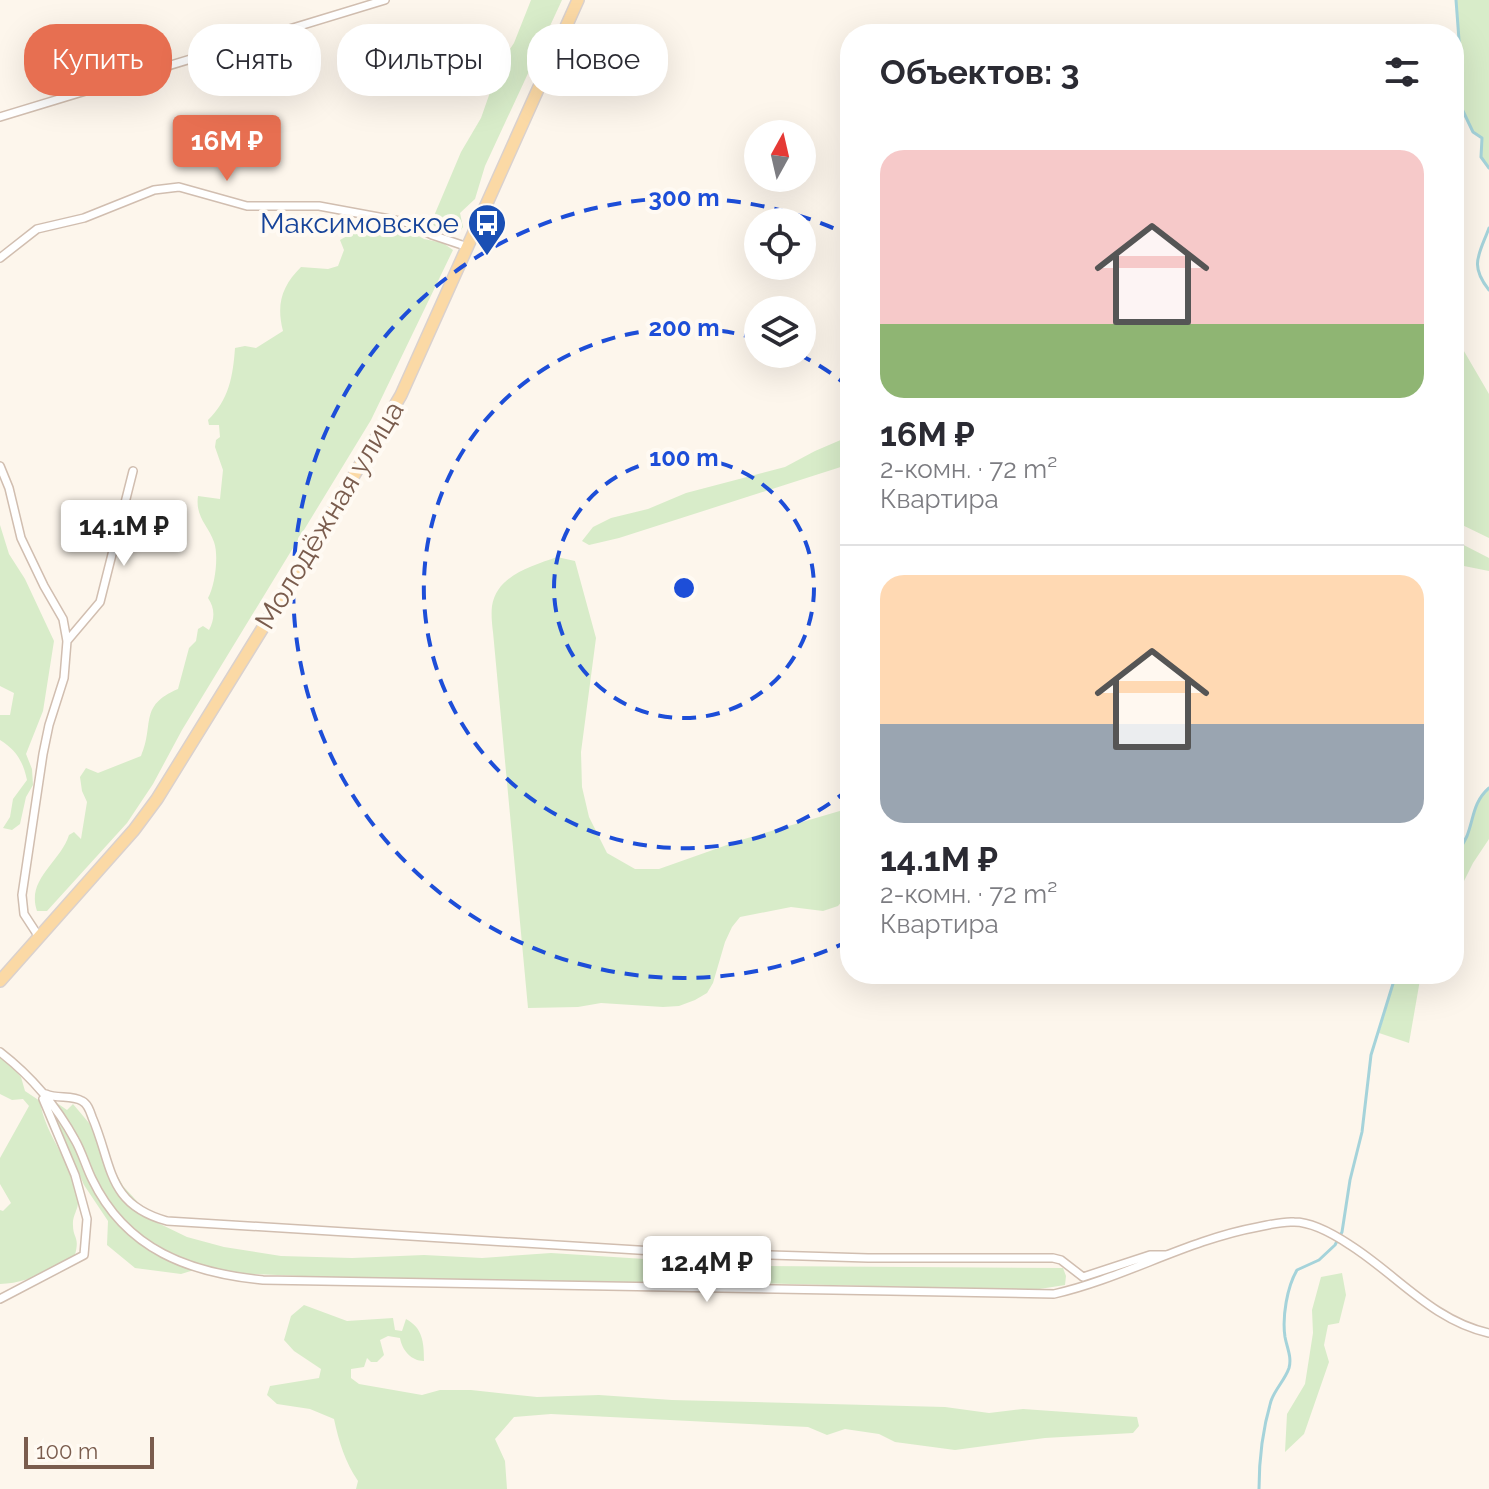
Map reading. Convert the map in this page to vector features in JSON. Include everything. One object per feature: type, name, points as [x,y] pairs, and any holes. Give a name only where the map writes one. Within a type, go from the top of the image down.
[{"type":"main road","name":"Молодёжная улица","points":[[0,981],[134,830],[157,799],[298,571],[401,395],[578,0]]},
{"type":"street","points":[[0,117],[385,0]]},
{"type":"street","points":[[0,258],[37,229],[84,218],[154,190],[179,187],[247,206],[319,206],[409,223],[432,235],[468,247]]},
{"type":"street","points":[[0,466],[9,488],[21,538],[63,619],[67,641],[64,678],[43,754],[22,895],[24,914],[39,937]]},
{"type":"street","points":[[67,641],[100,602],[133,471]]},
{"type":"street","points":[[0,1052],[28,1074],[39,1088],[76,1142],[93,1181],[110,1208],[132,1231],[170,1258],[225,1277],[278,1281],[1054,1294],[1085,1287],[1228,1233],[1281,1223],[1307,1224],[1350,1244],[1434,1309],[1489,1333]]},
{"type":"street","points":[[39,1088],[51,1096],[70,1098],[87,1105],[101,1137],[108,1166],[126,1198],[137,1210],[167,1221],[670,1252],[868,1258],[1053,1258],[1061,1260],[1083,1277],[1150,1255],[1171,1255]]},
{"type":"street","points":[[0,1299],[84,1255],[87,1219],[75,1175],[39,1088]]},
{"type":"green space","points":[[531,0],[562,0],[551,24],[527,24],[527,75],[485,166],[475,199],[460,213],[463,227],[457,235],[442,232],[431,223],[489,96],[511,96],[511,48]]},
{"type":"green space","points":[[1456,0],[1489,0],[1489,168],[1481,157],[1482,138],[1473,132],[1464,113],[1464,24],[1458,24]]},
{"type":"green space","points":[[405,228],[453,250],[371,420],[127,823],[47,911],[37,911],[35,900],[40,880],[69,835],[74,832],[81,839],[87,802],[80,777],[86,768],[98,773],[141,756],[152,709],[166,695],[178,689],[189,648],[196,641],[198,629],[203,626],[209,630],[211,626],[213,610],[208,598],[216,571],[216,555],[211,536],[200,515],[198,496],[220,499],[223,470],[215,447],[220,437],[219,425],[209,425],[208,420],[229,387],[235,348],[256,348],[283,331],[280,312],[282,296],[301,267],[328,269],[338,266],[344,250],[340,240],[354,232]]},
{"type":"green space","points":[[1464,351],[1489,394],[1489,538],[1464,526]]},
{"type":"green space","points":[[840,440],[840,467],[619,538],[589,545],[582,541],[593,527],[611,518],[648,509],[686,493],[785,467]]},
{"type":"green space","points":[[0,525],[9,554],[25,579],[54,641],[43,711],[26,754],[32,769],[33,785],[26,797],[20,824],[12,830],[3,828],[10,817],[13,799],[27,780],[18,757],[0,740],[0,715],[10,715],[14,693],[0,686]]},
{"type":"green space","points":[[1464,545],[1489,558],[1489,571],[1464,566]]},
{"type":"green space","points":[[557,557],[575,561],[596,638],[581,752],[582,787],[589,817],[607,853],[635,869],[659,869],[741,840],[840,811],[838,906],[823,911],[791,907],[740,917],[725,942],[707,993],[679,1006],[601,1003],[578,1007],[528,1008],[492,626],[495,595],[508,579]]},
{"type":"green space","points":[[1489,788],[1489,839],[1464,881],[1464,842],[1481,795]]},
{"type":"green space","points":[[1393,984],[1419,984],[1409,1043],[1379,1033]]},
{"type":"green space","points":[[0,1055],[21,1077],[25,1091],[40,1101],[47,1126],[71,1174],[78,1203],[73,1222],[77,1244],[75,1255],[30,1278],[0,1284],[0,1210],[3,1211],[11,1203],[0,1184],[0,1158],[29,1106],[23,1099],[12,1100],[0,1094]]},
{"type":"green space","points":[[54,1101],[67,1110],[73,1104],[89,1123],[123,1186],[156,1222],[187,1237],[224,1247],[281,1256],[352,1258],[424,1255],[482,1258],[551,1253],[754,1266],[1063,1268],[1065,1285],[1033,1290],[747,1283],[395,1280],[229,1273],[204,1267],[181,1274],[135,1268],[107,1245],[108,1221],[84,1185],[52,1111]]},
{"type":"green space","points":[[1342,1273],[1346,1295],[1339,1323],[1328,1325],[1324,1345],[1329,1362],[1304,1434],[1285,1452],[1287,1414],[1305,1384],[1313,1333],[1312,1310],[1321,1277]]},
{"type":"green space","points":[[304,1305],[347,1321],[393,1318],[395,1330],[402,1331],[406,1319],[412,1323],[421,1337],[424,1361],[408,1354],[400,1338],[388,1336],[380,1340],[384,1355],[377,1362],[367,1358],[364,1367],[351,1369],[351,1378],[359,1384],[422,1395],[440,1390],[471,1390],[537,1397],[599,1395],[672,1400],[945,1407],[989,1413],[1023,1409],[1137,1417],[1139,1426],[1133,1433],[1045,1438],[955,1450],[895,1442],[879,1434],[845,1429],[827,1435],[808,1427],[551,1414],[514,1417],[495,1439],[505,1461],[507,1489],[356,1489],[358,1481],[343,1452],[334,1419],[310,1409],[277,1404],[267,1395],[270,1386],[319,1378],[321,1369],[294,1351],[284,1340],[291,1316]]},
{"type":"waterway","points":[[1456,0],[1458,24]]},
{"type":"waterway","points":[[1464,113],[1473,132],[1482,138],[1481,157],[1489,168]]},
{"type":"waterway","points":[[1489,228],[1478,260],[1479,274],[1489,290]]},
{"type":"waterway","points":[[1464,842],[1477,805],[1489,788]]},
{"type":"waterway","points":[[1259,1489],[1268,1411],[1290,1364],[1284,1329],[1288,1293],[1297,1270],[1319,1260],[1335,1245],[1342,1232],[1362,1132],[1371,1055],[1393,984]]},
{"type":"place","name":"Максимовское","points":[[487,257]]}]
